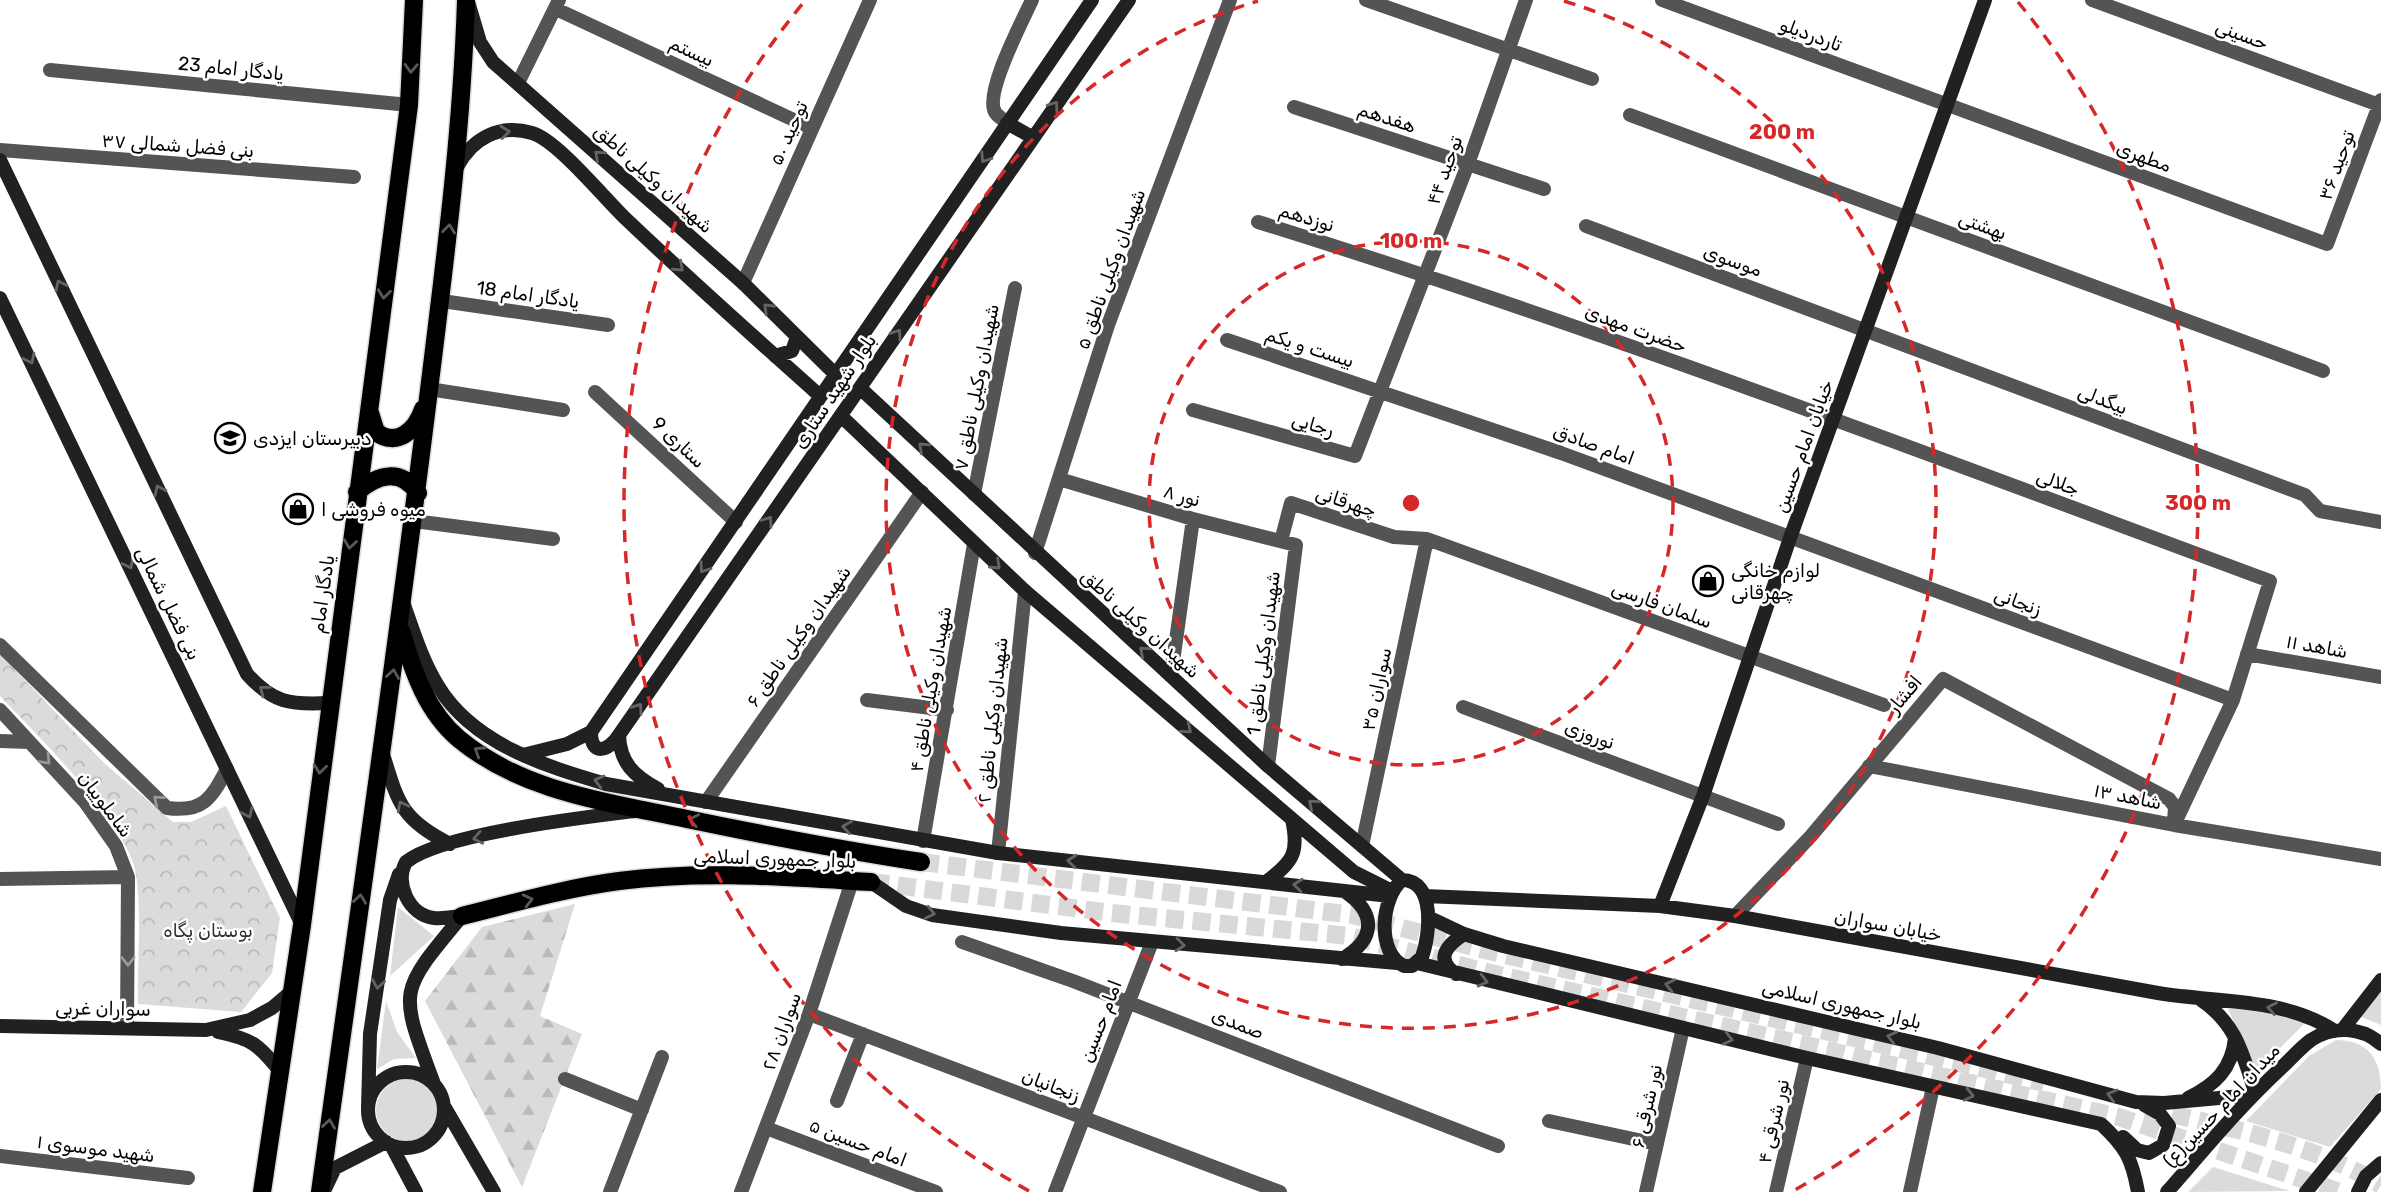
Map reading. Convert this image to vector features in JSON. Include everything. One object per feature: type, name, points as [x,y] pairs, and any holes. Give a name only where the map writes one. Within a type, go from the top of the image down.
[{"type":"main road","name":"یادگار امام","points":[[261,1190],[302,925],[328,703],[409,105],[414,0]]},
{"type":"main road","name":"شهیدان وکیلی ناطق","points":[[467,0],[480,42],[493,62],[743,283],[834,373]]},
{"type":"main road","points":[[322,1192],[442,301],[464,84],[467,0]]},
{"type":"main road","name":"بلوار شهید ستاری","points":[[591,732],[736,522],[834,373],[952,208],[1092,0]]},
{"type":"main road","name":"بلوار شهید ستاری","points":[[619,735],[1031,137],[1129,0]]},
{"type":"main road","name":"خیابان امام حسین","points":[[1660,906],[1703,796],[1790,538],[1985,0]]},
{"type":"main road","points":[[1007,123],[1031,137]]},
{"type":"main road","points":[[455,171],[466,151],[490,133],[518,130],[547,140],[626,218],[819,395]]},
{"type":"main road","name":"بنی فضل شمالی","points":[[0,160],[247,674],[264,693],[282,701],[328,703]]},
{"type":"main road","name":"بنی فضل شمالی","points":[[0,298],[302,925]]},
{"type":"main road","points":[[775,356],[792,351],[797,337]]},
{"type":"main road","name":"شهیدان وکیلی ناطق","points":[[860,388],[1035,553],[1268,766],[1402,880],[1412,880],[1420,886],[1425,896]]},
{"type":"main road","points":[[370,399],[371,424],[376,432],[382,437],[401,437],[419,421],[429,389]]},
{"type":"main road","points":[[841,416],[1025,591],[1354,872],[1391,894]]},
{"type":"main road","points":[[357,492],[371,480],[398,476],[410,481],[418,493]]},
{"type":"main road","name":"بلوار جمهوری اسلامی","points":[[403,602],[421,651],[439,687],[464,717],[523,755],[606,784],[998,853],[1391,894]]},
{"type":"main road","name":"بلوار جمهوری اسلامی","points":[[400,627],[412,668],[439,718],[460,739],[535,782],[585,799],[760,835],[921,862]]},
{"type":"main road","points":[[523,755],[567,744],[591,732],[591,741],[596,748],[605,749],[619,735]]},
{"type":"main road","points":[[619,735],[623,761],[642,780],[668,795]]},
{"type":"main road","points":[[381,748],[394,790],[407,816],[422,830],[450,844]]},
{"type":"main road","points":[[416,1192],[389,1144],[374,1130],[368,1108],[370,1034],[390,900],[401,870],[412,857],[432,847],[584,817],[642,810]]},
{"type":"main road","points":[[1267,881],[1289,863],[1296,848],[1292,819]]},
{"type":"main road","points":[[401,870],[403,890],[412,905],[434,918],[462,916]]},
{"type":"main road","name":"بلوار جمهوری اسلامی","points":[[462,916],[560,892],[619,881],[742,874],[871,882],[906,906],[932,915],[1153,942],[1397,963],[1404,966],[1417,963]]},
{"type":"main road","points":[[1397,963],[1386,939],[1385,921],[1391,894],[1402,880]]},
{"type":"main road","points":[[1340,889],[1355,899],[1369,919],[1367,935],[1359,949],[1342,959]]},
{"type":"main road","points":[[1425,896],[1428,917],[1425,950],[1417,963],[1807,1058],[2101,1124],[2118,1133],[2137,1150],[2149,1153],[2157,1150],[2168,1135],[2169,1126],[2160,1114],[2136,1102]]},
{"type":"main road","name":"خیابان سواران","points":[[1425,896],[1660,906],[1735,916],[2201,1000],[2217,997],[2293,1012],[2315,1018],[2339,1030]]},
{"type":"main road","points":[[462,916],[424,962],[410,985],[412,1024],[444,1106],[495,1191]]},
{"type":"main road","name":"بلوار جمهوری اسلامی","points":[[1428,917],[1464,934],[1938,1048],[2136,1102],[2182,1101],[2254,1093]]},
{"type":"main road","points":[[1456,974],[1448,969],[1443,954],[1446,946],[1464,934]]},
{"type":"main road","points":[[2339,1030],[2381,980]]},
{"type":"main road","points":[[206,1030],[250,1020],[272,1008],[292,990]]},
{"type":"main road","points":[[2201,1000],[2220,1012],[2235,1037],[2254,1093]]},
{"type":"main road","name":"سواران غربی","points":[[0,1026],[206,1030]]},
{"type":"main road","points":[[206,1030],[246,1038],[260,1046],[280,1071]]},
{"type":"main road","points":[[2339,1030],[2362,1032],[2381,1044]]},
{"type":"main road","name":"میدان امام حسین(ع)","points":[[2167,1192],[2254,1093],[2312,1039],[2339,1030]]},
{"type":"main road","points":[[2182,1101],[2218,1081],[2234,1051],[2235,1037]]},
{"type":"main road","points":[[368,1108],[378,1085],[400,1073],[413,1073],[435,1085]]},
{"type":"main road","points":[[2306,1192],[2381,1100]]},
{"type":"main road","points":[[322,1192],[335,1168],[389,1144],[417,1147],[429,1141],[438,1131],[444,1106]]},
{"type":"main road","points":[[2101,1124],[2121,1143],[2131,1158],[2138,1192]]},
{"type":"main road","points":[[2358,1192],[2366,1176],[2381,1163]]},
{"type":"street","name":"توحید ۵۰","points":[[743,283],[870,0]]},
{"type":"street","points":[[1007,123],[995,113],[992,103],[998,77],[1032,0]]},
{"type":"street","name":"شهیدان وکیلی ناطق ۵","points":[[1035,553],[1108,325],[1230,0]]},
{"type":"street","points":[[1366,0],[1592,79]]},
{"type":"street","name":"توحید ۴۴","points":[[1382,391],[1468,164],[1506,50],[1526,0]]},
{"type":"street","name":"تاردردیلو","points":[[1662,0],[1947,105]]},
{"type":"street","name":"حسینی","points":[[2092,0],[2380,102]]},
{"type":"street","points":[[518,83],[558,5]]},
{"type":"street","name":"بیستم","points":[[558,5],[811,128]]},
{"type":"street","name":"یادگار امام 23","points":[[50,70],[409,105]]},
{"type":"street","name":"توحید ۳۶","points":[[2327,244],[2380,102]]},
{"type":"street","name":"مطهری","points":[[1947,105],[2327,244]]},
{"type":"street","name":"هفدهم","points":[[1294,107],[1544,189]]},
{"type":"street","name":"بهشتی","points":[[1630,115],[2323,371]]},
{"type":"street","name":"بنی فضل شمالی ۳۷","points":[[0,150],[354,177]]},
{"type":"street","name":"نوزدهم","points":[[1258,222],[1425,274]]},
{"type":"street","name":"موسوی","points":[[1586,226],[1866,331]]},
{"type":"street","name":"حضرت مهدی","points":[[1425,274],[1833,419]]},
{"type":"street","name":"شهیدان وکیلی ناطق ۷","points":[[974,494],[1015,288]]},
{"type":"street","name":"یادگار امام 18","points":[[442,301],[608,326]]},
{"type":"street","name":"بیگدلی","points":[[1866,331],[2305,495],[2320,511],[2381,522]]},
{"type":"street","name":"بیست و یکم","points":[[1227,340],[1382,391]]},
{"type":"street","points":[[429,389],[563,410]]},
{"type":"street","name":"ستاری 9","points":[[595,391],[736,522]]},
{"type":"street","name":"رجایی","points":[[1193,410],[1355,456],[1382,391]]},
{"type":"street","name":"امام صادق","points":[[1382,391],[1561,453],[1790,538]]},
{"type":"street","name":"جلالی","points":[[1833,419],[2270,581],[2247,654]]},
{"type":"street","name":"نور ۸","points":[[1059,478],[1193,519],[1296,545]]},
{"type":"street","name":"شهیدان وکیلی ناطق ۶","points":[[706,802],[922,492]]},
{"type":"street","name":"چهرقانی","points":[[1281,541],[1291,503],[1394,537],[1427,539]]},
{"type":"street","points":[[1171,676],[1193,519]]},
{"type":"street","points":[[414,521],[553,539]]},
{"type":"street","name":"زنجانی","points":[[1790,538],[2233,700]]},
{"type":"street","name":"سلمان فارسی","points":[[1427,539],[1884,705]]},
{"type":"street","name":"سواران ۳۵","points":[[1362,846],[1427,539]]},
{"type":"street","name":"شهیدان وکیلی ناطق ۴","points":[[923,841],[974,544]]},
{"type":"street","name":"شهیدان وکیلی ناطق 1","points":[[1268,766],[1296,545]]},
{"type":"street","name":"شهیدان وکیلی ناطق ٢","points":[[998,853],[1025,591]]},
{"type":"street","name":"شاملوییان","points":[[0,645],[167,808],[183,810],[211,799],[227,769]]},
{"type":"street","points":[[2174,825],[2233,700],[2247,654]]},
{"type":"street","name":"شاهد ۱۱","points":[[2247,654],[2381,677]]},
{"type":"street","name":"افشار","points":[[1735,916],[1811,836],[1943,679],[2169,799],[2175,807],[2174,825]]},
{"type":"street","points":[[867,700],[947,710]]},
{"type":"street","name":"نوروزی","points":[[1463,708],[1778,824]]},
{"type":"street","name":"شاملوییان","points":[[0,710],[85,802],[116,846],[128,877],[127,1028]]},
{"type":"street","points":[[0,741],[29,741]]},
{"type":"street","name":"شاهد ۱۳","points":[[1869,766],[2174,825],[2381,859]]},
{"type":"street","points":[[0,879],[128,877]]},
{"type":"street","name":"سواران ۲۸","points":[[741,1192],[809,1014],[852,881]]},
{"type":"street","name":"صمدی","points":[[962,942],[1478,1135],[1498,1146]]},
{"type":"street","name":"امام حسین","points":[[1055,1192],[1153,942]]},
{"type":"street","name":"زنجانیان","points":[[809,1014],[1280,1192]]},
{"type":"street","name":"نور شرقی ۶","points":[[1646,1192],[1683,1028]]},
{"type":"street","points":[[837,1101],[863,1034]]},
{"type":"street","points":[[610,1192],[662,1057]]},
{"type":"street","name":"نور شرقی ۴","points":[[1776,1192],[1807,1058]]},
{"type":"street","points":[[565,1079],[642,1110]]},
{"type":"street","points":[[1910,1192],[1933,1087]]},
{"type":"street","points":[[1549,1121],[1657,1144]]},
{"type":"street","name":"امام حسین ۵","points":[[766,1128],[936,1192]]},
{"type":"street","name":"شهید موسوی ۱","points":[[0,1156],[188,1178]]},
{"type":"green space","name":"بوستان پگاه","points":[[0,654],[105,764],[173,822],[191,822],[226,806],[280,918],[272,973],[241,1012],[138,1004],[139,905],[136,874],[130,854],[117,831],[79,781],[0,696]]},
{"type":"green space","points":[[575,904],[540,1016],[582,1034],[522,1187],[425,1001],[482,927]]},
{"type":"green space","points":[[398,907],[434,936],[390,976]]},
{"type":"green space","points":[[2381,992],[2381,1025],[2359,1016]]},
{"type":"green space","points":[[386,1001],[397,1032],[416,1058],[394,1059],[377,1069]]},
{"type":"green space","points":[[2226,1005],[2308,1020],[2257,1071]]},
{"type":"green space","points":[[2336,1040],[2357,1043],[2370,1053],[2378,1069],[2381,1089],[2330,1147],[2246,1121],[2309,1056]]},
{"type":"green space","points":[[401,1079],[413,1079],[429,1088],[436,1098],[436,1122],[429,1132],[413,1141],[401,1141],[390,1136],[381,1127],[376,1116],[376,1104],[381,1093],[390,1084]]},
{"type":"green space","points":[[2213,1167],[2290,1191],[2188,1192]]},
{"type":"tunnel","points":[[921,862],[1353,915],[1485,950],[2044,1083]]},
{"type":"tunnel","points":[[871,882],[1112,913],[1350,936],[1478,970],[2119,1117],[2340,1192]]},
{"type":"tunnel","points":[[2146,1108],[2297,1147],[2354,1170],[2381,1185]]},
{"type":"place","name":"دبیرستان ایزدی","points":[[230,438]]},
{"type":"place","name":"میوه فروشی ا","points":[[298,509]]},
{"type":"place","name":"لوازم خانگی چهرقانی","points":[[1708,581]]}]
